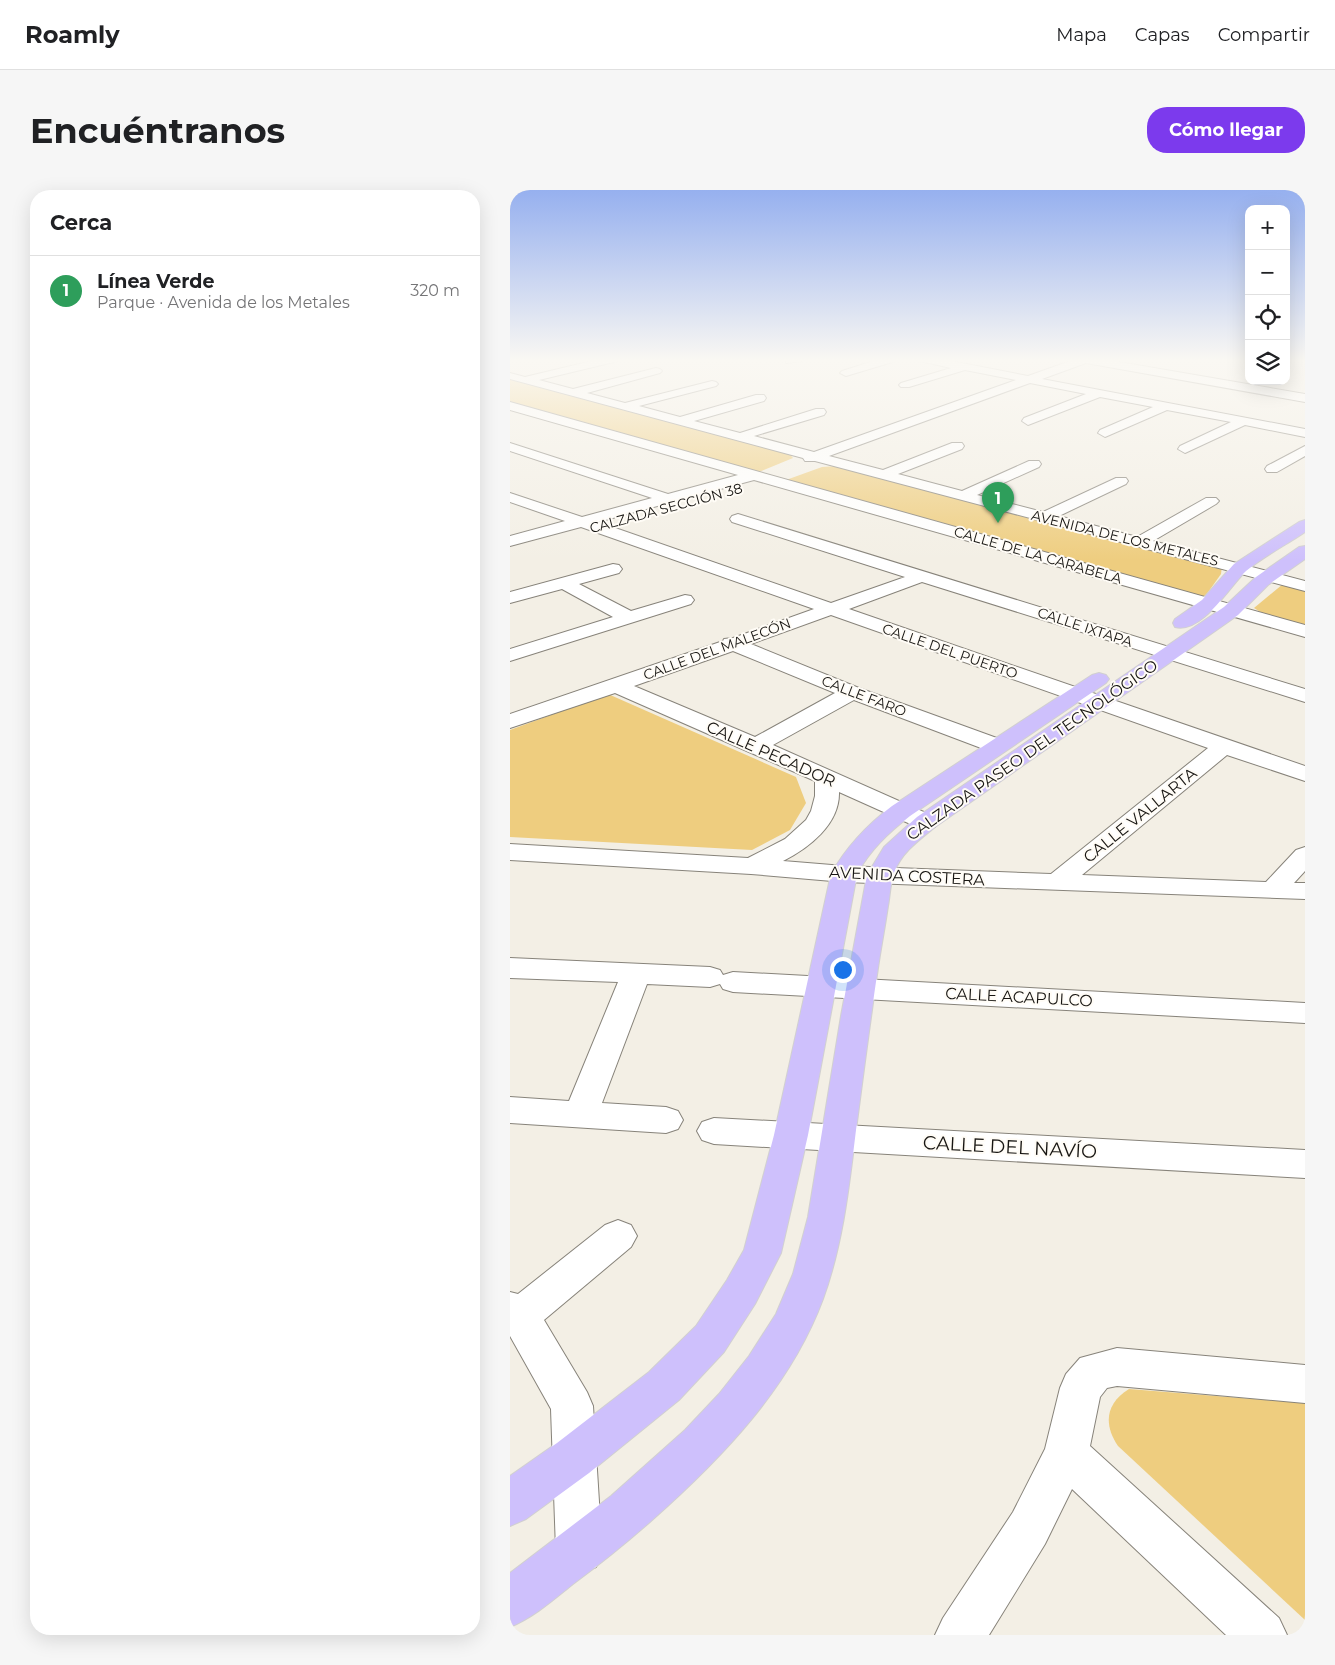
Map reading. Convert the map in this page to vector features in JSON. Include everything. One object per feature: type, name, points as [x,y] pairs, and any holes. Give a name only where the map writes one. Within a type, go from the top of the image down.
[{"type":"main road","name":"CALZADA PASEO DEL TECNOLÓGICO","points":[[1254,572],[1305,525]]},
{"type":"main road","name":"CALZADA PASEO DEL TECNOLÓGICO","points":[[1254,572],[1305,550]]},
{"type":"main road","name":"CALZADA PASEO DEL TECNOLÓGICO","points":[[510,1503],[573,1458],[664,1386],[710,1339],[741,1292],[762,1253],[791,1135],[844,874],[853,856],[864,842],[876,830],[913,816],[1262,580],[1254,572]]},
{"type":"main road","name":"CALZADA PASEO DEL TECNOLÓGICO","points":[[510,1603],[650,1493],[718,1428],[755,1384],[791,1325],[811,1276],[824,1222],[859,988],[880,875],[885,863],[913,816],[997,746],[1087,698]]},
{"type":"street","name":"CALLE DE LA CARABELA","points":[[582,426],[1305,631]]},
{"type":"street","name":"AVENIDA DE LOS METALES","points":[[699,426],[1305,586]]},
{"type":"street","points":[[739,437],[773,426]]},
{"type":"street","name":"CALZADA SECCIÓN 38","points":[[510,541],[589,524],[762,478],[791,468],[812,464],[815,456],[897,426]]},
{"type":"street","points":[[1106,432],[1119,426]]},
{"type":"street","points":[[1185,450],[1233,426]]},
{"type":"street","points":[[1272,426],[1305,433]]},
{"type":"street","points":[[564,436],[591,429]]},
{"type":"street","points":[[513,449],[537,444]]},
{"type":"street","points":[[884,475],[957,446]]},
{"type":"street","points":[[513,449],[669,499]]},
{"type":"street","points":[[1272,468],[1305,450]]},
{"type":"street","points":[[962,496],[1034,464]]},
{"type":"street","name":"CALZADA SECCIÓN 38","points":[[510,550],[669,499],[762,478]]},
{"type":"street","points":[[1045,517],[1121,481]]},
{"type":"street","name":"CALLE DEL PUERTO","points":[[510,497],[1305,774]]},
{"type":"street","points":[[1139,542],[1211,501]]},
{"type":"street","name":"CALLE IXTAPA","points":[[738,519],[1305,696]]},
{"type":"street","points":[[510,598],[613,569]]},
{"type":"street","name":"CALLE DEL MALECÓN","points":[[510,721],[616,686],[731,643],[923,576]]},
{"type":"street","points":[[564,583],[630,618]]},
{"type":"street","points":[[510,655],[685,600]]},
{"type":"street","name":"CALLE FARO","points":[[731,643],[852,692],[997,746]]},
{"type":"street","name":"CALLE PECADOR","points":[[616,686],[913,816]]},
{"type":"street","points":[[756,746],[852,692]]},
{"type":"street","name":"CALLE VALLARTA","points":[[1056,883],[1224,746]]},
{"type":"street","points":[[751,866],[799,841],[815,826],[825,810],[829,794],[827,779]]},
{"type":"street","name":"AVENIDA COSTERA","points":[[510,852],[751,866],[844,874],[1305,891]]},
{"type":"street","points":[[1273,890],[1305,854]]},
{"type":"street","name":"CALLE ACAPULCO","points":[[510,968],[1305,1013]]},
{"type":"street","points":[[581,1114],[636,974]]},
{"type":"street","points":[[510,1110],[666,1120]]},
{"type":"street","name":"CALLE DEL NAVÍO","points":[[714,1130],[1305,1164]]},
{"type":"street","points":[[579,1550],[573,1458],[572,1406],[515,1313],[618,1236]]},
{"type":"street","points":[[960,1635],[1029,1528],[1066,1454],[1080,1388],[1095,1372],[1117,1367],[1305,1384]]},
{"type":"street","points":[[1066,1454],[1262,1635]]},
{"type":"shaded area","points":[[588,426],[690,426],[789,453],[793,458],[754,474]]},
{"type":"shaded area","points":[[837,466],[1222,566],[1221,574],[1204,598],[786,480],[822,467]]},
{"type":"shaded area","points":[[1283,584],[1305,589],[1305,626],[1262,613],[1254,608]]},
{"type":"shaded area","points":[[608,694],[796,777],[806,803],[790,830],[752,850],[510,837],[510,730]]},
{"type":"shaded area","points":[[1129,1389],[1305,1403],[1305,1620],[1118,1446],[1110,1430],[1109,1414],[1115,1401]]},
{"type":"place","name":"Línea Verde","points":[[998,523]]}]
